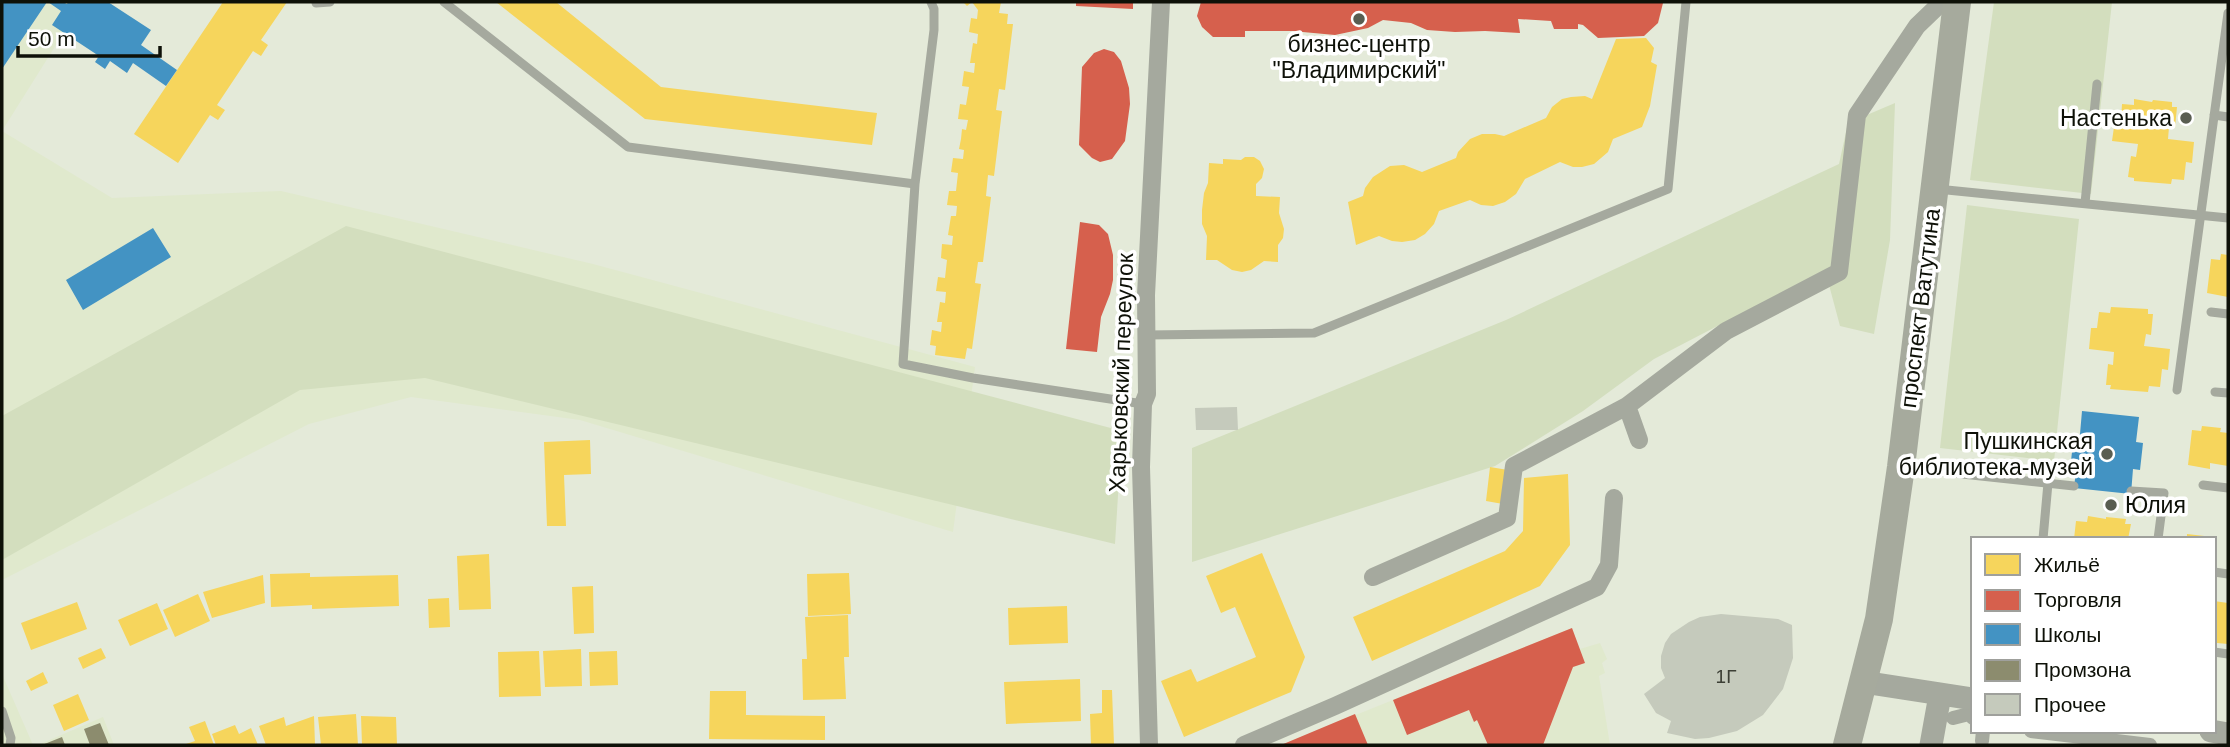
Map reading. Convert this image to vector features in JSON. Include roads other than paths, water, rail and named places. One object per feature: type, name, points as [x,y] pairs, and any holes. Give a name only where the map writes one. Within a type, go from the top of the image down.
[{"type":"main road","name":"проспект Ватутина","points":[[1848,743],[1879,619],[1901,467],[1957,2]]},
{"type":"street","name":"Харьковский переулок","points":[[1149,745],[1141,512],[1143,404],[1147,394],[1146,295],[1161,2]]},
{"type":"street","points":[[1373,576],[1507,518],[1514,466],[1627,407],[1726,331],[1839,272],[1857,115],[1917,26],[1942,2]]},
{"type":"street","points":[[1627,407],[1639,440]]},
{"type":"street","points":[[1244,745],[1597,587],[1609,565],[1614,498]]},
{"type":"street","points":[[1863,682],[1940,695],[1971,710],[1938,735]]},
{"type":"street","points":[[1938,735],[1940,695]]},
{"type":"street","points":[[2046,733],[2150,745]]},
{"type":"lane","points":[[316,3],[330,2]]},
{"type":"lane","points":[[444,2],[628,146],[915,184]]},
{"type":"lane","points":[[931,2],[934,9],[934,30],[915,184],[903,364],[973,378],[1143,404]]},
{"type":"lane","points":[[1146,335],[1314,333],[1668,189],[1686,2]]},
{"type":"lane","points":[[2178,390],[2228,13]]},
{"type":"lane","points":[[2085,203],[2097,84]]},
{"type":"lane","points":[[2214,115],[2228,117]]},
{"type":"lane","points":[[1934,189],[2228,218]]},
{"type":"lane","points":[[2211,312],[2228,314]]},
{"type":"lane","points":[[2215,392],[2228,393]]},
{"type":"lane","points":[[1901,467],[2074,485]]},
{"type":"lane","points":[[2043,537],[2048,483]]},
{"type":"lane","points":[[2203,485],[2228,488]]},
{"type":"lane","points":[[2131,491],[2164,494],[2158,537]]},
{"type":"lane","points":[[2,711],[11,738],[10,745]]},
{"type":"place","name":"бизнес-центр \"Владимирский\"","points":[[1359,19]]},
{"type":"place","name":"Настенька","points":[[2186,118]]},
{"type":"place","name":"Пушкинская библиотека-музей","points":[[2107,454]]},
{"type":"place","name":"Юлия","points":[[2111,505]]}]
